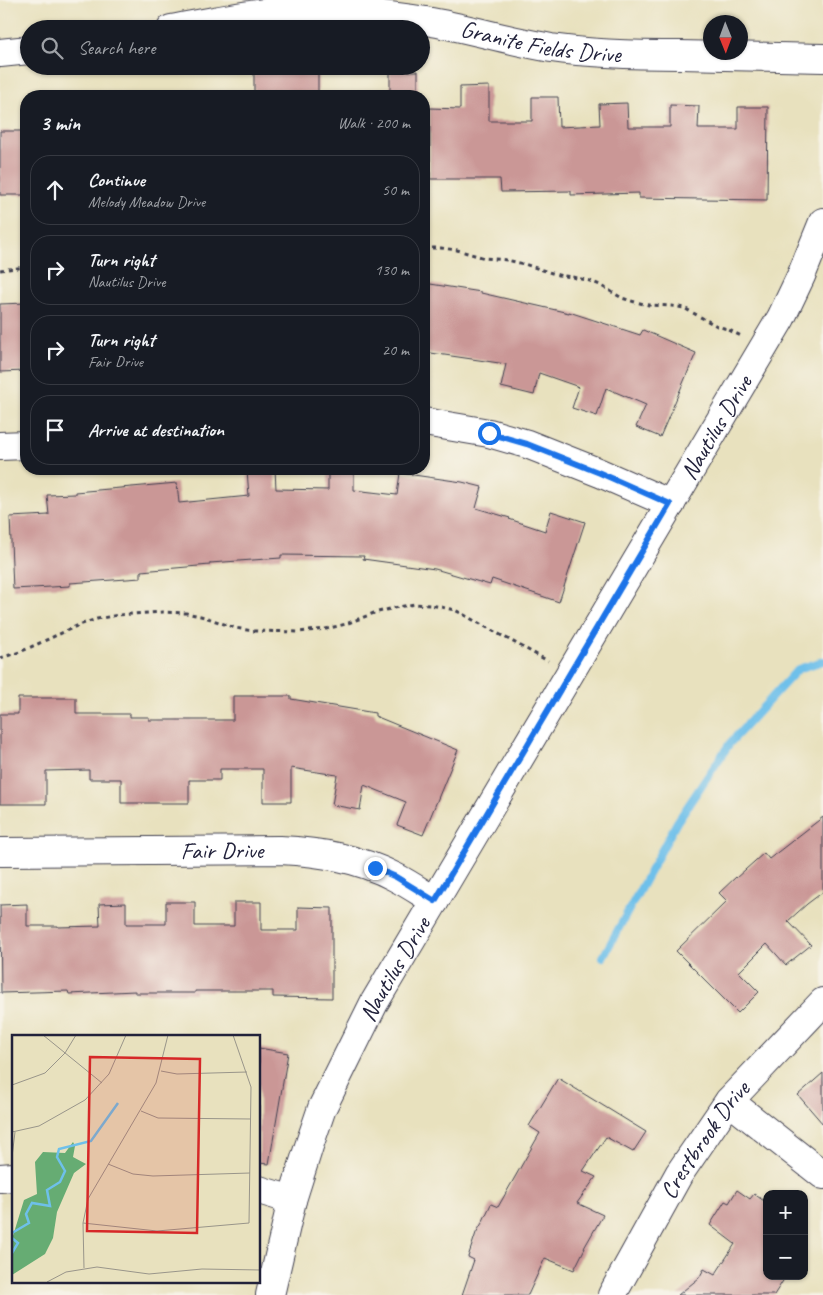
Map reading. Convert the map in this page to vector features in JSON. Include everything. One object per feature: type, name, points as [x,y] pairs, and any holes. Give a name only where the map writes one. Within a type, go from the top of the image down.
[{"type":"street","name":"Granite Fields Drive","points":[[226,20],[263,14],[301,11],[376,14],[419,20]]},
{"type":"street","name":"Granite Fields Drive","points":[[430,22],[552,48],[580,51],[637,55],[823,58]]},
{"type":"street","points":[[0,53],[20,51]]},
{"type":"street","name":"Nautilus Drive","points":[[270,1295],[292,1200],[322,1108],[374,1003],[781,318],[802,276],[823,222]]},
{"type":"street","points":[[430,423],[489,433],[527,444],[600,473],[670,504]]},
{"type":"street","points":[[0,446],[20,445]]},
{"type":"street","name":"Fair Drive","points":[[0,852],[306,851],[352,860],[375,868],[396,877],[435,901]]},
{"type":"street","name":"Crestbrook Drive","points":[[612,1295],[679,1174],[730,1101],[823,1002]]},
{"type":"street","points":[[730,1101],[823,1175]]},
{"type":"street","points":[[260,1190],[292,1200]]},
{"type":"path","points":[[430,248],[457,250],[485,258],[507,260],[558,275],[590,281],[622,298],[635,302],[684,308],[717,326],[742,336]]},
{"type":"path","points":[[0,270],[20,268]]},
{"type":"path","points":[[0,658],[20,652],[79,625],[118,615],[163,612],[186,614],[205,617],[235,628],[253,632],[299,632],[326,629],[398,606],[415,604],[454,610],[549,661]]},
{"type":"building","points":[[254,75],[318,75],[318,90],[254,90]]},
{"type":"building","points":[[390,75],[418,75],[418,90],[390,90]]},
{"type":"building","points":[[489,86],[489,121],[532,121],[532,97],[558,97],[559,127],[600,125],[599,104],[627,103],[628,127],[670,127],[670,105],[699,106],[698,129],[738,129],[738,107],[768,107],[767,200],[639,198],[639,193],[571,195],[571,191],[501,192],[500,179],[430,179],[430,108],[460,109],[460,87]]},
{"type":"building","points":[[0,131],[20,131],[20,195],[0,195]]},
{"type":"building","points":[[430,284],[481,292],[569,312],[640,335],[643,330],[696,353],[660,437],[636,427],[646,405],[606,388],[597,416],[572,408],[579,387],[539,373],[534,395],[501,387],[506,364],[430,353]]},
{"type":"building","points":[[20,303],[20,371],[0,372],[0,304]]},
{"type":"building","points":[[247,475],[275,475],[276,489],[328,490],[328,475],[354,475],[354,490],[397,495],[400,475],[414,475],[482,487],[476,508],[545,531],[551,511],[585,522],[559,602],[492,579],[490,585],[435,569],[363,559],[364,556],[281,555],[281,558],[210,563],[210,565],[141,571],[141,578],[70,583],[70,586],[13,589],[10,517],[49,515],[47,495],[75,494],[75,492],[177,483],[179,503],[249,496]]},
{"type":"building","points":[[233,696],[291,696],[291,699],[375,713],[375,716],[458,750],[423,835],[397,825],[406,802],[364,785],[360,810],[332,805],[337,775],[291,768],[291,802],[263,802],[263,769],[220,769],[220,780],[189,780],[189,803],[121,803],[121,779],[89,779],[89,770],[46,771],[46,804],[0,804],[0,714],[18,714],[18,698],[76,698],[76,714],[130,714],[130,717],[149,717],[149,720],[233,720]]},
{"type":"building","points":[[823,817],[823,892],[788,921],[811,945],[786,965],[767,944],[739,972],[759,992],[738,1013],[676,951],[727,901],[719,893],[736,877],[764,853],[769,859]]},
{"type":"building","points":[[166,902],[195,902],[195,926],[234,926],[234,902],[261,902],[261,930],[298,930],[298,907],[332,908],[332,998],[273,997],[273,991],[135,993],[135,991],[69,994],[68,991],[1,993],[0,905],[27,904],[27,926],[58,927],[100,926],[99,904],[126,903],[126,924],[166,924]]},
{"type":"building","points":[[260,1048],[288,1053],[269,1164],[260,1163]]},
{"type":"building","points":[[823,1073],[823,1124],[798,1095]]},
{"type":"building","points":[[558,1078],[646,1132],[633,1152],[606,1137],[583,1171],[596,1177],[577,1203],[603,1215],[574,1270],[545,1258],[528,1295],[462,1295],[474,1260],[468,1257],[476,1233],[491,1204],[498,1207],[540,1133],[529,1126]]},
{"type":"building","points":[[737,1190],[750,1199],[754,1194],[763,1200],[763,1280],[783,1280],[774,1295],[678,1295],[699,1278],[704,1269],[715,1275],[735,1244],[710,1225],[725,1201],[729,1203]]},
{"type":"waterway","points":[[603,957],[677,822],[730,743],[798,669],[823,661]]},
{"type":"route","points":[[375,868],[396,877],[435,901],[670,504],[600,473],[527,444],[489,433]]}]
